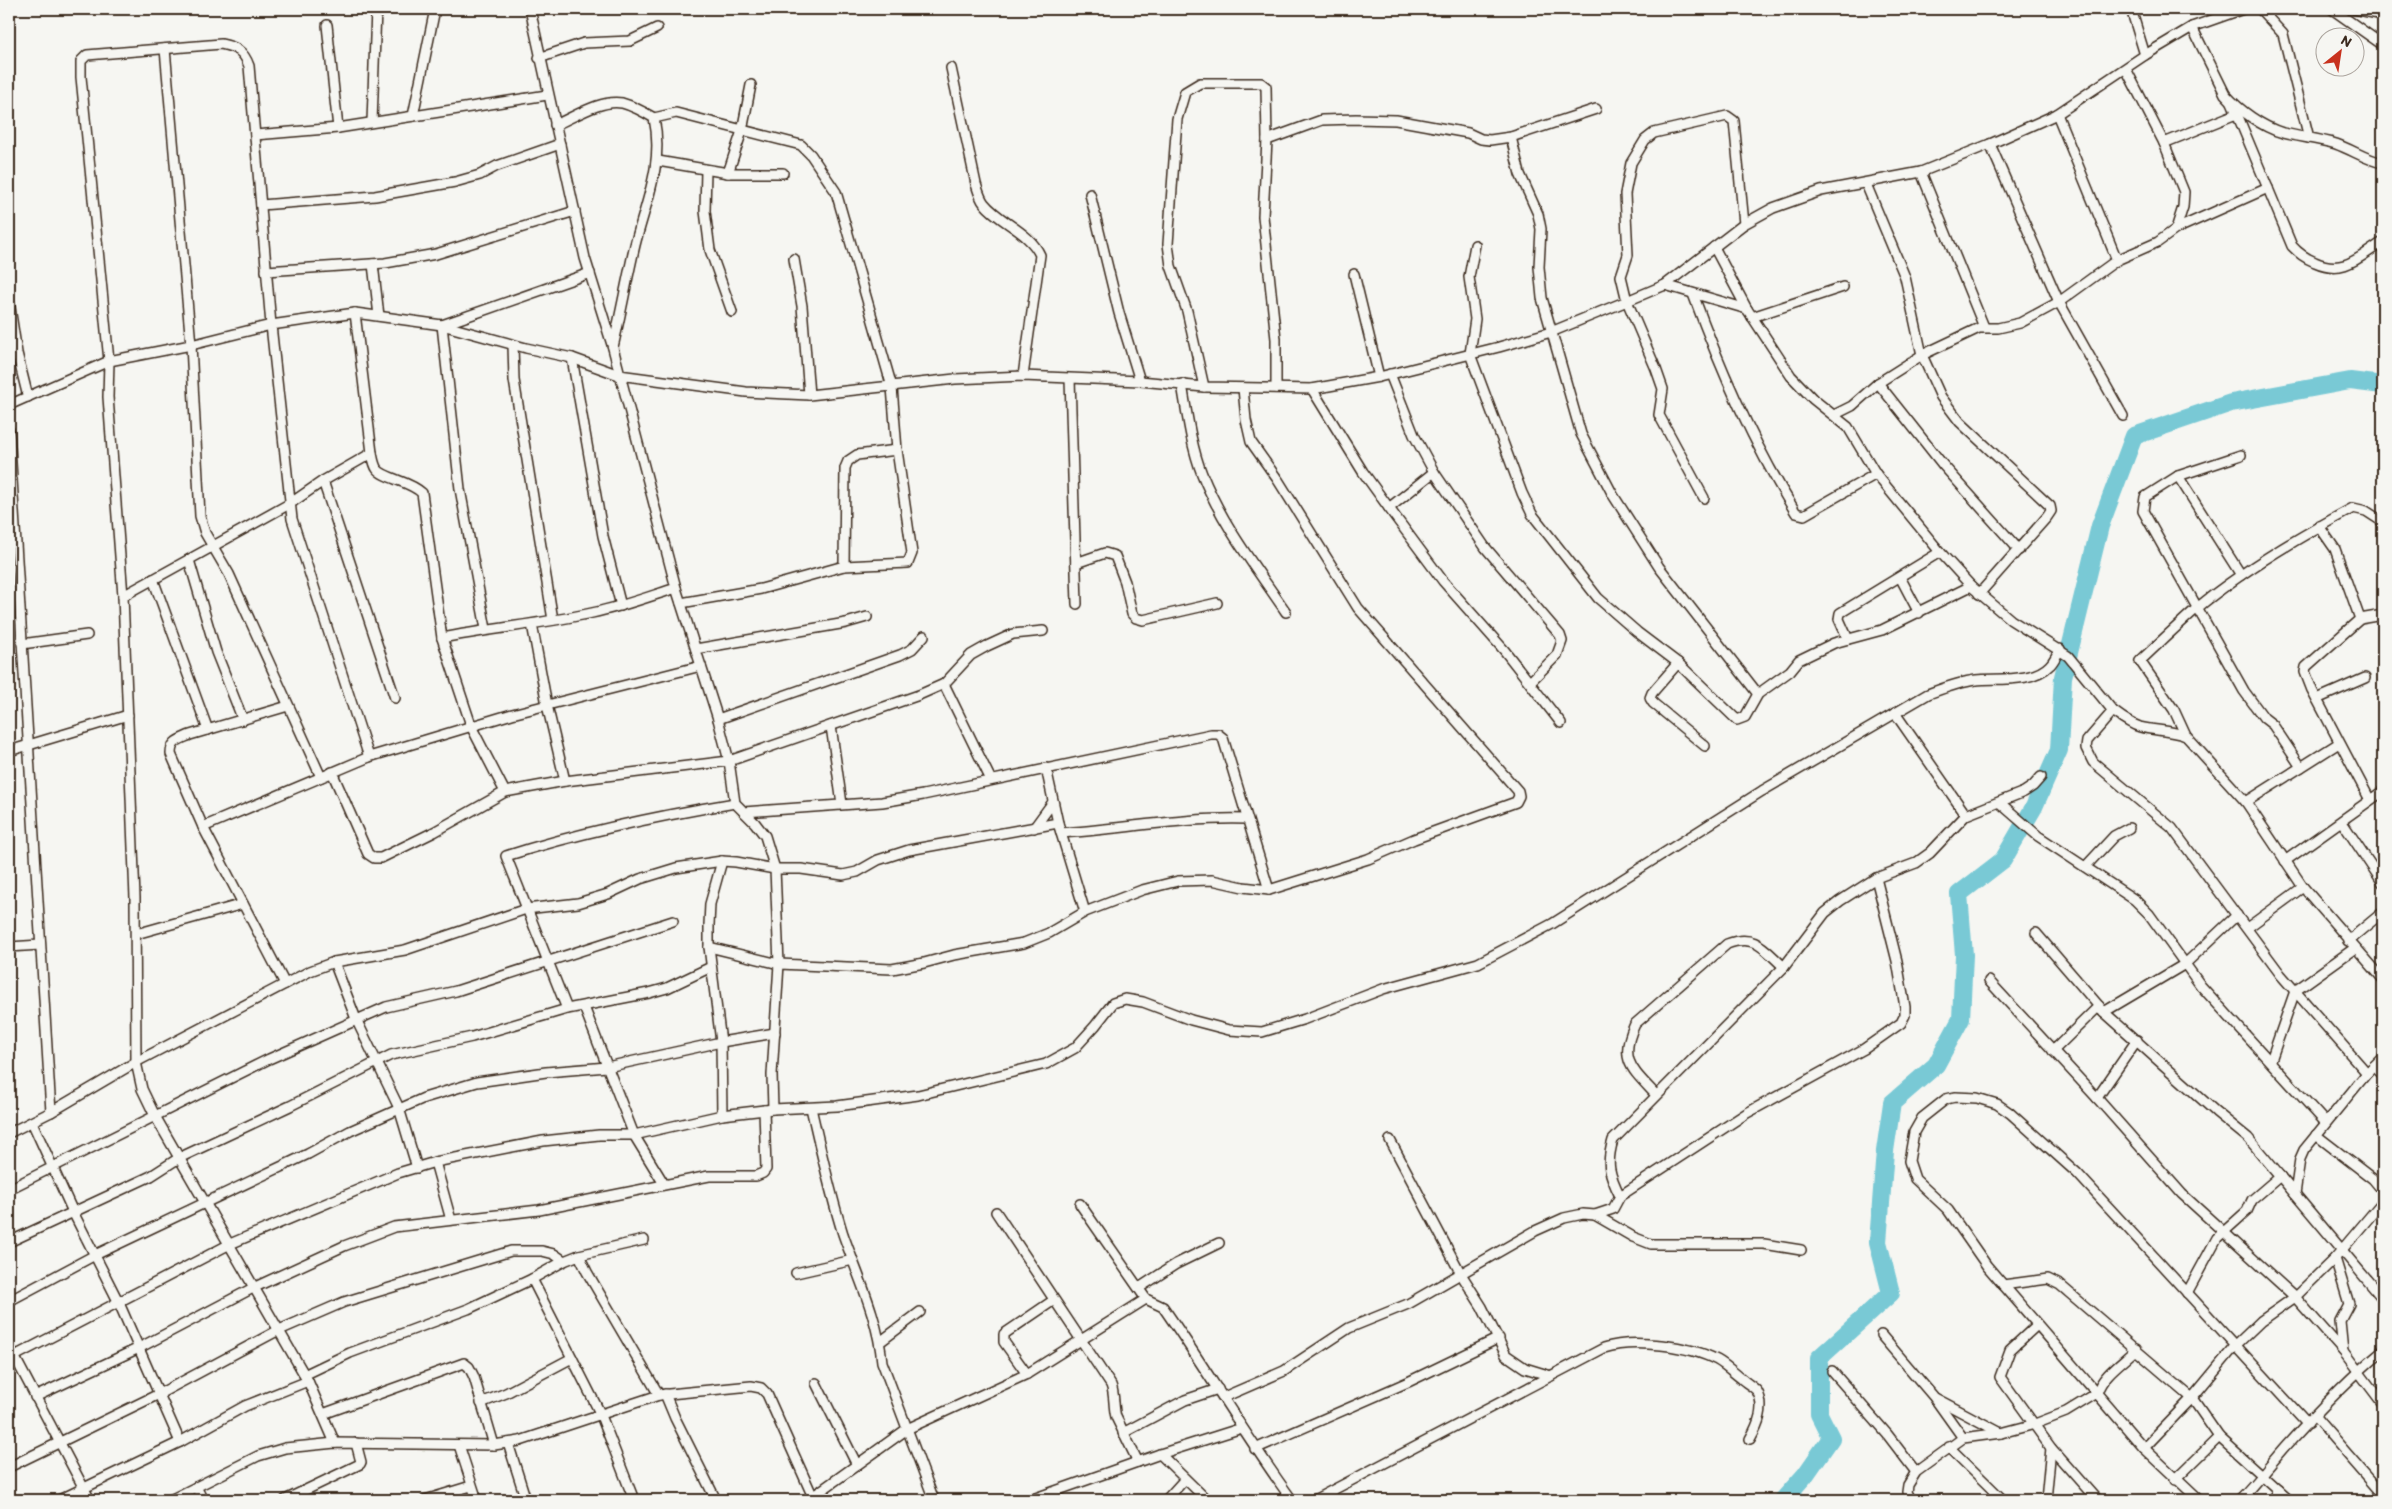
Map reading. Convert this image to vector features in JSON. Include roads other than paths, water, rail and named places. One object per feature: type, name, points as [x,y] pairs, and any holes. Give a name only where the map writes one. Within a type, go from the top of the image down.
[{"type":"street","points":[[372,122],[376,9]]},
{"type":"street","points":[[413,116],[435,9]]},
{"type":"street","points":[[35,1397],[139,1348],[253,1288],[344,1246],[394,1227],[539,1210],[709,1176],[756,1176],[763,1173],[767,1163],[768,1109],[779,964],[775,869],[771,850],[765,836],[756,822],[735,803],[729,761],[718,719],[676,588],[613,348],[590,273],[539,58],[530,9]]},
{"type":"street","points":[[2131,9],[2145,55]]},
{"type":"street","points":[[9,405],[109,361],[191,345],[271,325],[355,312],[442,326],[512,345],[572,358],[619,375],[746,392],[810,395],[955,379],[1023,376],[1140,381],[1204,387],[1312,389],[1379,377],[1551,332],[1627,301],[1665,285],[1744,224],[1773,208],[1821,191],[1866,184],[1921,172],[1990,144],[2058,114],[2145,55],[2192,27],[2226,11],[2243,9]]},
{"type":"street","points":[[2260,9],[2283,34],[2309,138]]},
{"type":"street","points":[[2332,9],[2383,46]]},
{"type":"street","points":[[2354,9],[2383,15]]},
{"type":"street","points":[[327,26],[338,128]]},
{"type":"street","points":[[2192,27],[2218,84],[2232,102],[2272,129],[2337,144],[2370,160],[2383,163]]},
{"type":"street","points":[[539,58],[584,43],[630,41],[657,28]]},
{"type":"street","points":[[335,1443],[306,1378],[155,1116],[142,1089],[136,1062],[136,934],[123,596],[108,397],[109,361],[104,326],[81,61],[87,55],[221,44],[234,46],[246,56],[249,66],[284,458],[296,536],[368,757]]},
{"type":"street","points":[[165,49],[191,345],[200,516],[205,533],[233,582],[321,777]]},
{"type":"street","points":[[951,68],[976,184],[983,201],[991,211],[1035,244],[1040,255],[1023,376]]},
{"type":"street","points":[[2126,69],[2164,143],[2184,192],[2183,207],[2176,229]]},
{"type":"street","points":[[1204,387],[1187,311],[1171,266],[1168,244],[1177,119],[1182,99],[1190,88],[1200,83],[1264,84],[1266,87],[1267,140],[1263,216],[1276,339],[1276,388]]},
{"type":"street","points":[[728,173],[742,131],[751,85]]},
{"type":"street","points":[[255,135],[338,128],[548,95]]},
{"type":"street","points":[[2232,102],[2292,246],[2298,253],[2307,259],[2332,268],[2341,268],[2383,242]]},
{"type":"street","points":[[555,125],[605,104],[620,103],[632,106],[654,118],[676,113],[742,131],[773,136],[801,144],[836,192],[892,387],[897,450],[912,554],[910,562],[844,566],[761,589],[681,603]]},
{"type":"street","points":[[1267,140],[1316,122],[1356,119],[1396,120],[1468,133],[1481,139],[1490,140],[1511,137],[1596,109]]},
{"type":"street","points":[[2058,114],[2117,260]]},
{"type":"street","points":[[2164,143],[2236,114]]},
{"type":"street","points":[[1704,498],[1658,415],[1663,389],[1627,301],[1621,276],[1628,256],[1625,194],[1627,176],[1638,151],[1654,133],[1727,116],[1731,117],[1734,121],[1744,224]]},
{"type":"street","points":[[613,348],[635,245],[658,161],[658,134],[654,118]]},
{"type":"street","points":[[1511,137],[1520,174],[1538,214],[1541,229],[1539,267],[1542,298],[1581,434],[1613,495],[1659,567],[1758,694]]},
{"type":"street","points":[[261,205],[375,196],[455,182],[480,175],[497,166],[560,144]]},
{"type":"street","points":[[1990,144],[2059,302],[2124,416]]},
{"type":"street","points":[[658,161],[728,173],[783,173]]},
{"type":"street","points":[[706,170],[705,211],[710,250],[732,312]]},
{"type":"street","points":[[1921,172],[1984,327]]},
{"type":"street","points":[[1866,184],[1905,277],[1922,355],[1941,397],[1960,422],[2050,506],[2051,511],[2047,517],[1979,594]]},
{"type":"street","points":[[1834,415],[1852,406],[1878,382],[1922,355],[1984,327],[1998,328],[2014,325],[2059,302],[2117,260],[2158,242],[2176,229],[2268,188]]},
{"type":"street","points":[[1090,194],[1119,312],[1140,381]]},
{"type":"street","points":[[266,271],[374,264],[436,254],[575,211]]},
{"type":"street","points":[[1475,245],[1469,277],[1475,319],[1470,354],[1522,493],[1532,514],[1598,598],[1637,632],[1678,663],[1736,720],[1745,717],[1758,694],[1790,671],[1799,660],[1834,642],[1882,630],[1970,586]]},
{"type":"street","points":[[1714,247],[1749,313],[1791,376],[1813,399],[1848,427],[1876,474],[1970,586],[2011,620],[2060,649],[2068,656],[2113,711],[2140,727],[2173,731],[2186,736]]},
{"type":"street","points":[[794,259],[802,306],[810,395]]},
{"type":"street","points":[[374,264],[379,316]]},
{"type":"street","points":[[442,326],[590,273]]},
{"type":"street","points":[[1354,274],[1379,377]]},
{"type":"street","points":[[1665,285],[1749,313],[1843,287]]},
{"type":"street","points":[[1693,294],[1739,411],[1770,471],[1796,513],[1804,515],[1876,474]]},
{"type":"street","points":[[9,301],[13,355],[28,397]]},
{"type":"street","points":[[355,312],[372,453],[376,468],[382,474],[415,486],[422,492],[442,638],[472,728],[505,792]]},
{"type":"street","points":[[442,326],[460,489],[486,629]]},
{"type":"street","points":[[512,345],[514,380],[553,620]]},
{"type":"street","points":[[572,358],[603,536],[621,606]]},
{"type":"street","points":[[1390,374],[1414,436],[1434,472],[1485,547],[1560,635],[1562,641],[1557,655],[1530,682]]},
{"type":"street","points":[[1070,379],[1077,604]]},
{"type":"street","points":[[1878,382],[1942,465],[2018,550]]},
{"type":"street","points":[[1182,384],[1192,443],[1201,472],[1216,506],[1286,612]]},
{"type":"street","points":[[709,947],[779,964],[892,969],[1024,942],[1049,933],[1085,912],[1142,890],[1178,881],[1212,880],[1243,887],[1269,890],[1368,859],[1414,839],[1516,802],[1519,796],[1518,791],[1358,608],[1278,480],[1251,442],[1246,420],[1243,388]]},
{"type":"street","points":[[1312,389],[1363,472],[1443,581],[1530,682],[1561,723]]},
{"type":"street","points":[[1848,427],[1852,406]]},
{"type":"street","points":[[9,430],[13,560],[22,644],[29,744],[51,1112]]},
{"type":"street","points":[[844,566],[845,468],[848,461],[858,455],[897,450]]},
{"type":"street","points":[[123,596],[291,503],[372,453]]},
{"type":"street","points":[[2241,455],[2178,476],[2145,497],[2143,511],[2244,691],[2264,718],[2273,725],[2301,767]]},
{"type":"street","points":[[1389,508],[1434,472]]},
{"type":"street","points":[[2178,476],[2241,575]]},
{"type":"street","points":[[324,481],[396,698]]},
{"type":"street","points":[[2383,522],[2366,511],[2353,508],[2319,526],[2241,575],[2197,608],[2140,661],[2174,710],[2186,736],[2246,802],[2303,887],[2383,979]]},
{"type":"street","points":[[2319,526],[2335,549],[2360,619]]},
{"type":"street","points":[[1848,639],[1839,619],[1840,613],[1940,552]]},
{"type":"street","points":[[1076,563],[1105,553],[1115,556],[1125,582],[1132,614],[1136,618],[1143,620],[1217,603]]},
{"type":"street","points":[[189,560],[216,652],[243,720]]},
{"type":"street","points":[[1900,577],[1919,613]]},
{"type":"street","points":[[153,579],[208,730]]},
{"type":"street","points":[[442,638],[486,629],[532,624],[621,606],[676,588]]},
{"type":"street","points":[[2370,800],[2305,672],[2306,667],[2360,619],[2383,614]]},
{"type":"street","points":[[696,649],[846,623],[868,617]]},
{"type":"street","points":[[532,624],[547,705],[565,781]]},
{"type":"street","points":[[332,772],[368,854],[374,858],[381,858],[434,832],[505,792],[565,781],[729,761],[919,695],[944,684],[970,654],[1013,634],[1043,631]]},
{"type":"street","points":[[22,644],[87,636]]},
{"type":"street","points":[[718,719],[900,655],[912,649],[924,636]]},
{"type":"street","points":[[11,1357],[230,1244],[398,1173],[435,1162],[543,1140],[599,1135],[634,1135],[722,1115],[768,1109],[811,1108],[918,1094],[1046,1064],[1075,1048],[1113,1003],[1125,999],[1143,1002],[1191,1020],[1229,1030],[1262,1032],[1305,1019],[1383,989],[1478,963],[1552,924],[1762,791],[1928,694],[1950,685],[1976,680],[2014,679],[2042,671],[2050,665],[2060,649]]},
{"type":"street","points":[[1678,663],[1652,693],[1650,698],[1653,703],[1706,746]]},
{"type":"street","points":[[203,827],[368,757],[547,705],[701,666]]},
{"type":"street","points":[[2318,699],[2365,678]]},
{"type":"street","points":[[944,684],[991,780]]},
{"type":"street","points":[[285,984],[203,827],[171,754],[171,748],[175,741],[288,706]]},
{"type":"street","points":[[2113,711],[2087,741],[2088,755],[2093,762],[2172,828],[2295,992],[2367,1073]]},
{"type":"street","points":[[1895,713],[1966,815]]},
{"type":"street","points":[[9,751],[128,715]]},
{"type":"street","points":[[832,726],[842,804]]},
{"type":"street","points":[[744,812],[882,802],[1218,734],[1223,738],[1269,890]]},
{"type":"street","points":[[2246,802],[2340,743]]},
{"type":"street","points":[[1046,768],[1058,823],[1085,912]]},
{"type":"street","points":[[1620,1196],[1609,1171],[1608,1158],[1613,1140],[1656,1094],[1784,967],[1825,913],[1876,878],[1916,863],[1930,853],[1966,815],[1983,807],[2000,803],[2028,789],[2041,777]]},
{"type":"street","points":[[2285,861],[2383,791]]},
{"type":"street","points":[[1034,828],[1053,802]]},
{"type":"street","points":[[567,1009],[506,856],[542,844],[644,819],[735,803]]},
{"type":"street","points":[[2000,803],[2038,836],[2135,900],[2149,914],[2185,964],[2230,1020],[2270,1060],[2326,1122]]},
{"type":"street","points":[[1061,833],[1124,828],[1179,820],[1246,819]]},
{"type":"street","points":[[2342,822],[2383,883]]},
{"type":"street","points":[[9,1133],[51,1112],[136,1062],[285,984],[334,962],[405,950],[526,909],[578,903],[608,894],[640,879],[667,870],[722,861],[775,869],[801,869],[844,875],[857,872],[878,860],[908,850],[1058,823]]},
{"type":"street","points":[[2086,866],[2114,836],[2129,828]]},
{"type":"street","points":[[722,861],[710,904],[709,947],[721,1042],[722,1115]]},
{"type":"street","points":[[1123,1433],[1185,1400],[1221,1393],[1284,1371],[1349,1328],[1408,1304],[1542,1227],[1564,1218],[1583,1214],[1596,1215],[1613,1209],[1620,1196],[1747,1113],[1864,1049],[1901,1023],[1905,1015],[1905,1007],[1876,878]]},
{"type":"street","points":[[2247,928],[2303,887]]},
{"type":"street","points":[[136,934],[243,904]]},
{"type":"street","points":[[2348,940],[2383,912]]},
{"type":"street","points":[[2053,1051],[2102,1009],[2185,964],[2237,915]]},
{"type":"street","points":[[9,1189],[269,1059],[356,1019],[386,1007],[456,991],[673,921]]},
{"type":"street","points":[[2036,932],[2102,1009],[2216,1112],[2248,1138],[2383,1299]]},
{"type":"street","points":[[1656,1094],[1629,1066],[1627,1052],[1629,1037],[1635,1024],[1727,944],[1740,939],[1759,944],[1784,967]]},
{"type":"street","points":[[9,947],[40,945]]},
{"type":"street","points":[[2270,1060],[2295,992],[2355,948]]},
{"type":"street","points":[[334,962],[356,1019],[399,1108],[417,1168]]},
{"type":"street","points":[[9,1242],[151,1176],[179,1158],[290,1106],[391,1055],[472,1037],[567,1009],[584,1007],[668,988],[711,968]]},
{"type":"street","points":[[1989,981],[2182,1194],[2295,1297],[2343,1351],[2383,1404]]},
{"type":"street","points":[[584,1007],[634,1135],[664,1184]]},
{"type":"street","points":[[9,1301],[95,1255],[308,1154],[350,1131],[399,1108],[477,1082],[607,1066],[774,1033]]},
{"type":"street","points":[[2097,1098],[2137,1040]]},
{"type":"street","points":[[2295,1194],[2300,1159],[2326,1122],[2383,1057]]},
{"type":"street","points":[[2374,1066],[2383,1075]]},
{"type":"street","points":[[2199,1500],[2175,1480],[2144,1448],[2003,1285],[1948,1210],[1915,1179],[1909,1161],[1914,1132],[1922,1118],[1946,1099],[1955,1097],[1976,1098],[1997,1104],[2010,1113],[2077,1173],[2236,1346],[2312,1420],[2383,1495]]},
{"type":"street","points":[[811,1108],[826,1173],[880,1342],[882,1362],[930,1499]]},
{"type":"street","points":[[32,1122],[72,1212],[119,1302],[180,1442]]},
{"type":"street","points":[[2316,1135],[2373,1179],[2383,1191]]},
{"type":"street","points":[[1390,1140],[1461,1274],[1482,1306],[1506,1355],[1525,1368],[1551,1376]]},
{"type":"street","points":[[435,1162],[451,1220]]},
{"type":"street","points":[[2187,1293],[2214,1242],[2247,1211],[2252,1200],[2280,1176]]},
{"type":"street","points":[[2144,1448],[2192,1398],[2260,1321],[2295,1297],[2335,1258],[2383,1201]]},
{"type":"street","points":[[1080,1204],[1146,1298],[1163,1307],[1221,1393],[1255,1449],[1292,1500]]},
{"type":"street","points":[[996,1212],[1111,1385],[1114,1392],[1114,1410],[1138,1462]]},
{"type":"street","points":[[1596,1215],[1633,1237],[1651,1244],[1764,1244],[1801,1250]]},
{"type":"street","points":[[60,1500],[180,1442],[245,1406],[306,1378],[350,1353],[468,1309],[532,1279],[564,1260],[644,1240]]},
{"type":"street","points":[[1139,1288],[1176,1264],[1219,1244]]},
{"type":"street","points":[[9,1467],[160,1394],[278,1331],[344,1302],[511,1250],[554,1254],[564,1260]]},
{"type":"street","points":[[580,1255],[587,1272],[662,1394],[716,1500]]},
{"type":"street","points":[[2335,1258],[2349,1304],[2340,1321],[2343,1351]]},
{"type":"street","points":[[796,1273],[853,1260]]},
{"type":"street","points":[[532,1279],[600,1413],[634,1500]]},
{"type":"street","points":[[2003,1285],[2048,1279],[2054,1281],[2192,1398],[2219,1437],[2289,1500]]},
{"type":"street","points":[[170,1500],[271,1451],[335,1443],[508,1444],[662,1394],[751,1386],[761,1388],[767,1394],[811,1499],[907,1429],[1027,1374],[1146,1298]]},
{"type":"street","points":[[1027,1374],[1004,1342],[1004,1334],[1054,1300]]},
{"type":"street","points":[[880,1342],[920,1312]]},
{"type":"street","points":[[2037,1326],[2010,1350],[2000,1377],[2051,1448],[2097,1500]]},
{"type":"street","points":[[1881,1335],[1933,1396],[1963,1438]]},
{"type":"street","points":[[1255,1449],[1355,1406],[1499,1338]]},
{"type":"street","points":[[1314,1500],[1551,1376],[1617,1344],[1658,1346],[1702,1353],[1719,1361],[1756,1391],[1760,1404],[1759,1423],[1750,1439]]},
{"type":"street","points":[[9,1346],[11,1357],[35,1397],[90,1500]]},
{"type":"street","points":[[1911,1500],[1907,1492],[1908,1485],[1916,1472],[1949,1447],[1963,1438],[2001,1433],[2034,1424],[2066,1412],[2097,1393],[2100,1385],[2106,1378],[2136,1349]]},
{"type":"street","points":[[2239,1500],[2262,1477],[2280,1453],[2358,1371],[2383,1350]]},
{"type":"street","points":[[481,1403],[506,1393],[572,1358]]},
{"type":"street","points":[[323,1414],[464,1364],[471,1370],[494,1445]]},
{"type":"street","points":[[1832,1371],[1887,1434],[1916,1472]]},
{"type":"street","points":[[816,1383],[857,1465]]},
{"type":"street","points":[[1933,1396],[2001,1433]]},
{"type":"street","points":[[1030,1500],[1064,1486],[1242,1428]]},
{"type":"street","points":[[2175,1480],[2219,1437]]},
{"type":"street","points":[[285,1500],[360,1464],[356,1443]]},
{"type":"street","points":[[508,1444],[526,1500]]},
{"type":"street","points":[[460,1445],[471,1486],[477,1500]]},
{"type":"street","points":[[1949,1447],[2003,1500]]},
{"type":"street","points":[[2046,1500],[2051,1448]]},
{"type":"street","points":[[1160,1454],[1206,1500]]},
{"type":"street","points":[[1166,1500],[1185,1480]]},
{"type":"street","points":[[425,1500],[471,1486]]},
{"type":"street","points":[[196,1487],[203,1500]]},
{"type":"street","points":[[2272,1500],[2278,1490]]},
{"type":"waterway","points":[[1783,1500],[1806,1474],[1831,1438],[1819,1414],[1819,1358],[1891,1293],[1878,1242],[1885,1151],[1892,1103],[1936,1065],[1961,1019],[1964,955],[1959,894],[2003,860],[2034,807],[2059,750],[2063,677],[2100,526],[2134,436],[2231,403],[2350,381],[2383,385]]}]
